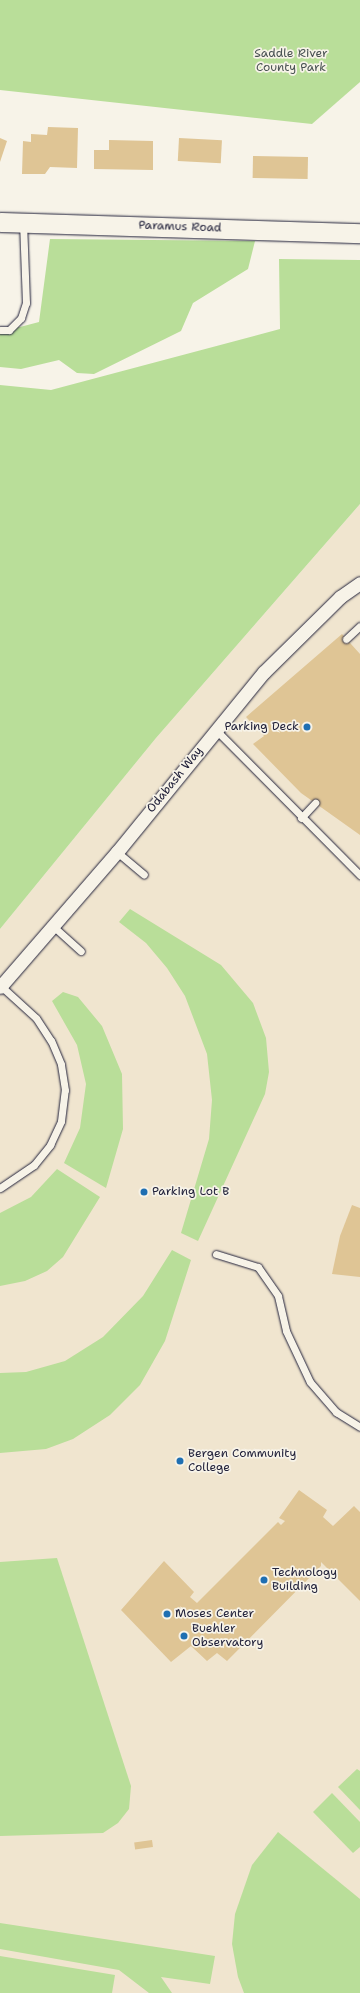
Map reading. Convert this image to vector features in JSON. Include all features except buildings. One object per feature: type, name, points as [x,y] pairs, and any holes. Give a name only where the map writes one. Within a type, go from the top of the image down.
[{"type":"main road","name":"Paramus Road","points":[[0,222],[360,233]]},
{"type":"street","name":"Odabash Way","points":[[0,986],[54,927],[117,852],[215,729],[296,639],[340,597],[360,582]]},
{"type":"lane","points":[[0,330],[9,330],[21,318],[26,303],[23,223]]},
{"type":"lane","points":[[346,639],[360,626]]},
{"type":"lane","points":[[215,729],[301,818],[360,875]]},
{"type":"lane","points":[[301,818],[315,803]]},
{"type":"lane","points":[[117,852],[144,875]]},
{"type":"lane","points":[[54,927],[81,951]]},
{"type":"lane","points":[[0,986],[36,1018],[52,1041],[61,1064],[65,1090],[61,1121],[50,1145],[34,1165],[0,1188]]},
{"type":"lane","points":[[216,1254],[258,1267],[278,1296],[286,1331],[310,1382],[336,1412],[360,1427]]},
{"type":"shaded area","name":"Bergen Community College","points":[[360,504],[360,1993],[0,1993],[0,929],[156,738]]},
{"type":"green space","name":"Saddle River County Park","points":[[0,0],[360,0],[360,82],[312,124],[0,90]]},
{"type":"green space","points":[[50,239],[255,241],[248,269],[193,303],[181,331],[94,374],[77,373],[59,360],[21,369],[0,367],[0,327],[20,327],[39,322]]},
{"type":"green space","points":[[279,259],[360,260],[360,504],[156,738],[0,929],[0,385],[51,390],[280,329]]},
{"type":"green space","points":[[130,909],[221,965],[253,1003],[266,1038],[269,1072],[265,1094],[198,1241],[181,1233],[209,1139],[212,1100],[207,1054],[185,996],[167,968],[146,943],[119,922]]},
{"type":"green space","points":[[63,992],[78,997],[102,1026],[122,1074],[123,1129],[106,1188],[64,1163],[80,1128],[86,1084],[77,1045],[52,1001]]},
{"type":"green space","points":[[57,1169],[100,1197],[63,1257],[47,1271],[25,1281],[0,1286],[0,1213],[31,1197]]},
{"type":"green space","points":[[172,1250],[191,1260],[165,1341],[140,1385],[110,1415],[73,1439],[46,1449],[0,1453],[0,1373],[26,1372],[65,1361],[103,1337],[143,1296]]},
{"type":"green space","points":[[57,1558],[131,1786],[129,1809],[118,1823],[103,1833],[0,1836],[0,1562]]},
{"type":"green space","points":[[357,1769],[360,1771],[360,1810],[338,1787]]},
{"type":"green space","points":[[332,1793],[360,1822],[360,1847],[353,1853],[313,1812]]},
{"type":"green space","points":[[278,1832],[360,1899],[360,1993],[244,1993],[238,1977],[232,1944],[235,1914],[252,1865]]},
{"type":"green space","points":[[0,1923],[215,1956],[210,1984],[161,1977],[172,1993],[149,1993],[119,1970],[0,1949]]},
{"type":"green space","points":[[0,1956],[115,1975],[112,1993],[0,1993]]},
{"type":"place","name":"Parking Deck","points":[[307,727]]},
{"type":"place","name":"Parking Lot B","points":[[144,1192]]},
{"type":"place","name":"Bergen Community College","points":[[180,1461]]},
{"type":"place","name":"Technology Building","points":[[264,1580]]},
{"type":"place","name":"Moses Center","points":[[167,1614]]},
{"type":"place","name":"Buehler Observatory","points":[[184,1636]]}]
